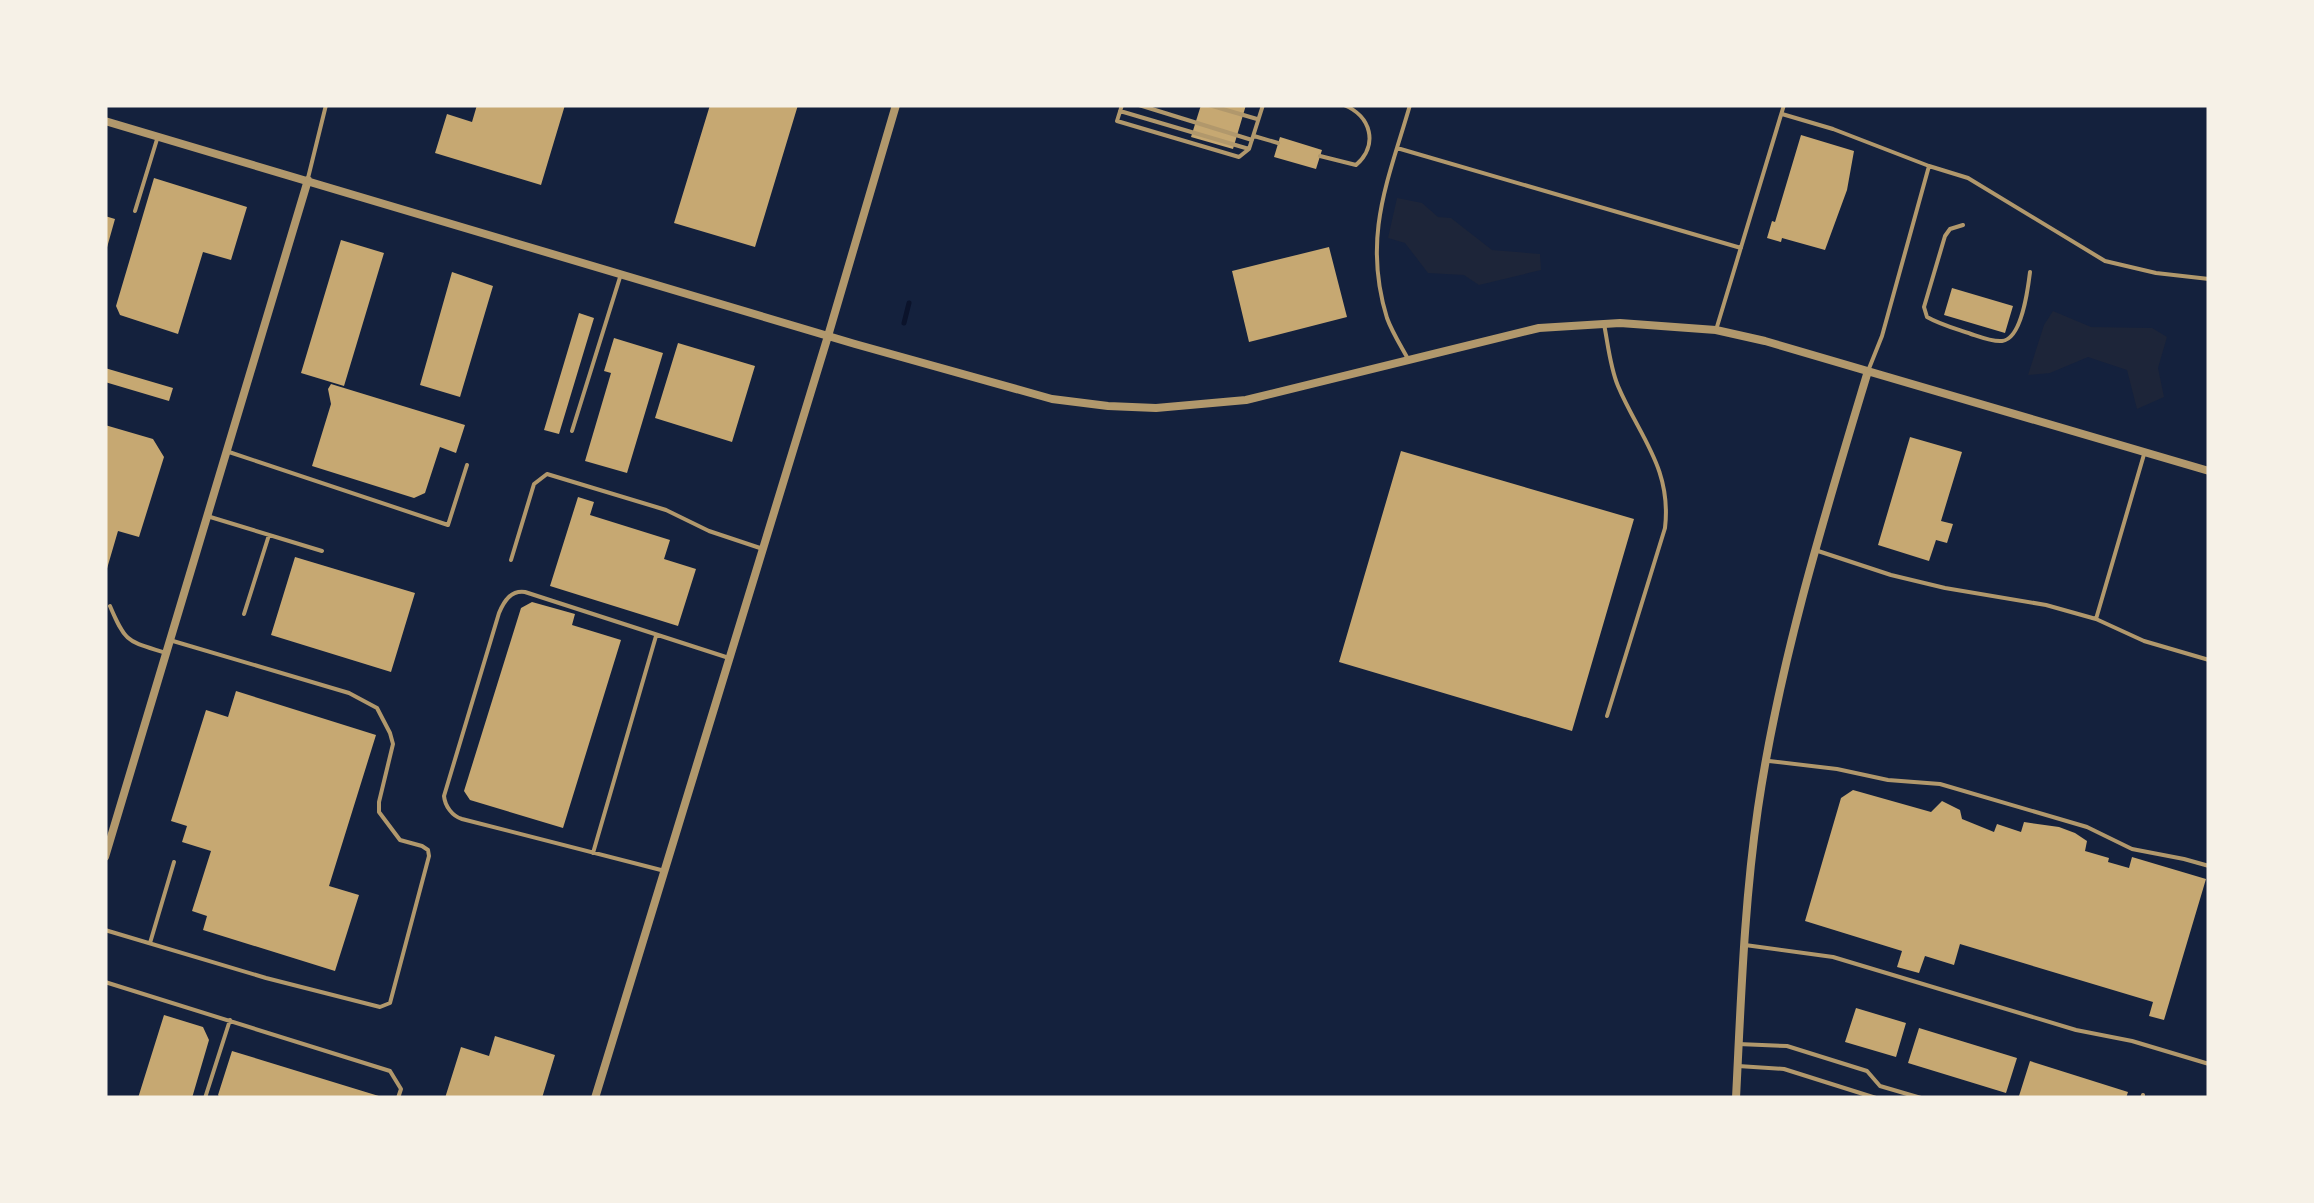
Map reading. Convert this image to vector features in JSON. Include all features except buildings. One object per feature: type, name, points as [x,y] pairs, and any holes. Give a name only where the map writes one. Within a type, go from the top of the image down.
[{"type":"street","points":[[594,1098],[896,105]]},
{"type":"street","points":[[105,121],[1052,399],[1156,408],[1246,400],[1539,328],[1620,322],[1716,330],[1765,341],[2209,471]]},
{"type":"street","points":[[105,856],[109,830],[308,180]]},
{"type":"street","points":[[1736,1098],[1742,945],[1766,760],[1795,625],[1868,371]]},
{"type":"lane","points":[[308,180],[326,105]]},
{"type":"lane","points":[[1139,105],[1278,143]]},
{"type":"lane","points":[[1209,105],[1258,120]]},
{"type":"lane","points":[[1248,148],[1121,108],[1117,121],[1239,157],[1248,148],[1253,138],[1262,106],[1255,105]]},
{"type":"lane","points":[[1320,156],[1356,164],[1368,150],[1366,120],[1344,105]]},
{"type":"lane","points":[[1409,361],[1388,321],[1379,283],[1376,231],[1410,105]]},
{"type":"lane","points":[[1716,330],[1784,105]]},
{"type":"lane","points":[[1782,114],[1968,178],[2106,261],[2156,273],[2209,279]]},
{"type":"lane","points":[[134,211],[158,136]]},
{"type":"lane","points":[[1398,148],[1740,248]]},
{"type":"lane","points":[[1868,371],[1882,336],[1929,166]]},
{"type":"lane","points":[[1963,225],[1950,229],[1945,236],[1924,306],[1927,317],[1976,336],[2007,340],[2021,316],[2030,272]]},
{"type":"lane","points":[[572,432],[621,274]]},
{"type":"lane","points":[[1604,324],[1616,382],[1658,460],[1667,504],[1666,528],[1607,716]]},
{"type":"lane","points":[[226,451],[448,525],[467,466]]},
{"type":"lane","points":[[2096,619],[2145,451]]},
{"type":"lane","points":[[511,560],[534,484],[546,474],[666,510],[763,550]]},
{"type":"lane","points":[[206,516],[322,551]]},
{"type":"lane","points":[[244,614],[269,535]]},
{"type":"lane","points":[[1816,550],[1891,575],[2096,619],[2144,641],[2209,660]]},
{"type":"lane","points":[[664,871],[457,818],[448,808],[444,796],[498,612],[513,593],[525,592],[729,658]]},
{"type":"lane","points":[[110,606],[128,641],[166,653]]},
{"type":"lane","points":[[592,853],[656,634]]},
{"type":"lane","points":[[105,930],[274,980],[386,1006],[430,856],[422,846],[400,840],[379,812],[393,744],[373,704],[349,693],[170,640]]},
{"type":"lane","points":[[1766,760],[1888,780],[1940,784],[2088,827],[2132,849],[2209,866]]},
{"type":"lane","points":[[150,944],[174,862]]},
{"type":"lane","points":[[1742,945],[1833,957],[2076,1030],[2132,1041],[2209,1064]]},
{"type":"lane","points":[[105,982],[390,1072],[401,1089],[398,1098]]},
{"type":"lane","points":[[204,1098],[230,1020]]},
{"type":"lane","points":[[1738,1044],[1787,1046],[1867,1071],[1880,1086],[1921,1098]]},
{"type":"lane","points":[[1738,1066],[1784,1069],[1876,1098],[1880,1086]]},
{"type":"shaded area","points":[[1397,198],[1422,203],[1438,217],[1451,218],[1492,250],[1540,254],[1541,270],[1479,285],[1464,275],[1428,273],[1405,243],[1388,238]]},
{"type":"shaded area","points":[[2053,311],[2091,327],[2152,328],[2167,337],[2158,368],[2164,397],[2137,409],[2127,370],[2088,357],[2050,373],[2028,375],[2044,325]]},
{"type":"waterway","points":[[904,323],[909,303]]}]
